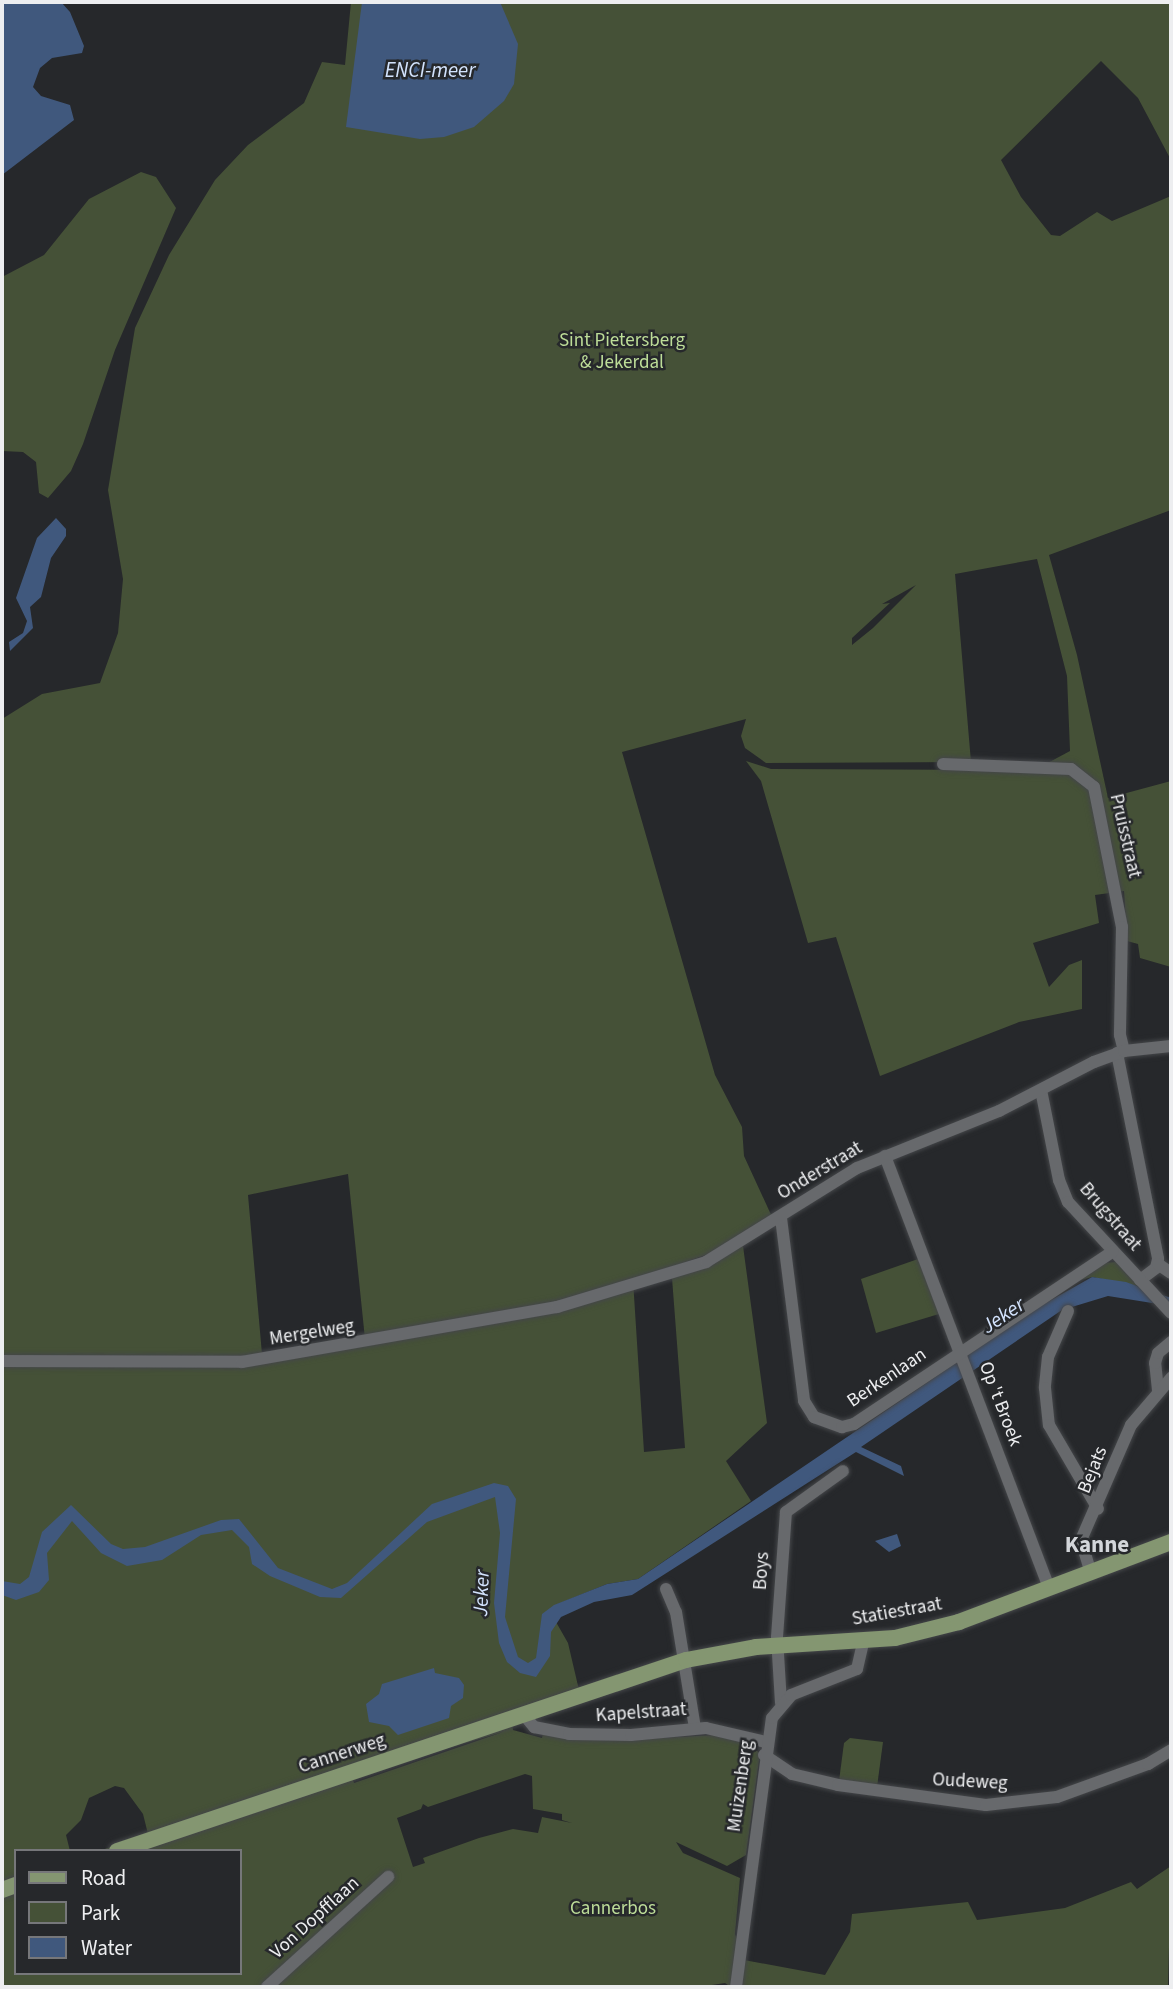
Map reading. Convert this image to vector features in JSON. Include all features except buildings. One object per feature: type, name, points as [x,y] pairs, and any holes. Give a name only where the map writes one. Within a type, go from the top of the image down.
[{"type":"main road","name":"Statiestraat","points":[[579,1697],[686,1660],[777,1645],[863,1642],[959,1622],[1090,1570],[1171,1542]]},
{"type":"main road","name":"Cannerweg","points":[[123,1849],[579,1697]]},
{"type":"street","name":"Pruisstraat","points":[[943,764],[1058,767],[1078,772],[1094,787],[1122,927],[1121,1052],[1158,1264]]},
{"type":"street","name":"Onderstraat","points":[[622,1288],[706,1262],[885,1156],[1041,1090],[1121,1052],[1171,1046]]},
{"type":"street","name":"Brugstraat","points":[[1041,1090],[1062,1190],[1112,1251],[1168,1309]]},
{"type":"street","name":"Op 't Broek","points":[[885,1156],[1049,1587]]},
{"type":"street","name":"Berkenlaan","points":[[781,1218],[804,1401],[814,1417],[842,1427],[854,1424],[961,1355],[1112,1251]]},
{"type":"street","points":[[1140,1280],[1158,1264],[1171,1273]]},
{"type":"street","name":"Mergelweg","points":[[2,1361],[194,1365],[271,1359],[496,1320],[622,1288]]},
{"type":"street","points":[[1068,1311],[1048,1357],[1045,1388],[1049,1424],[1098,1508]]},
{"type":"street","points":[[1158,1390],[1155,1363],[1158,1353],[1171,1342]]},
{"type":"street","name":"Bejats","points":[[1090,1570],[1082,1540],[1098,1508],[1130,1425],[1171,1378]]},
{"type":"street","name":"Boys","points":[[781,1703],[777,1645],[786,1512],[843,1471]]},
{"type":"street","points":[[666,1589],[686,1660],[695,1728]]},
{"type":"street","points":[[781,1703],[805,1688],[857,1669],[863,1642]]},
{"type":"street","name":"Muizenberg","points":[[736,1987],[765,1749],[781,1703]]},
{"type":"street","name":"Kapelstraat","points":[[524,1715],[538,1729],[586,1736],[716,1728],[765,1749]]},
{"type":"street","name":"Oudeweg","points":[[765,1749],[792,1774],[838,1785],[986,1805],[1057,1797],[1148,1764],[1171,1750]]},
{"type":"street","name":"Von Dopfflaan","points":[[267,1987],[388,1877]]},
{"type":"green space","name":"Sint Pietersberg & Jekerdal","points":[[351,2],[1171,2],[1171,160],[1138,98],[1101,61],[1001,160],[1021,197],[1051,235],[1060,236],[1097,212],[1112,221],[1171,196],[1171,510],[1049,555],[1077,655],[1108,798],[1171,781],[1171,967],[1140,958],[1138,944],[1127,941],[1124,891],[1095,895],[1099,923],[1033,943],[1049,987],[1069,965],[1082,960],[1082,1009],[1019,1022],[880,1076],[836,937],[808,943],[761,781],[746,761],[771,769],[1005,770],[1044,765],[1070,751],[1067,676],[1037,559],[955,574],[971,762],[766,763],[745,748],[741,736],[746,719],[622,752],[715,1075],[742,1127],[744,1156],[773,1219],[726,1248],[633,1280],[644,1452],[685,1448],[672,1278],[743,1246],[767,1423],[726,1461],[751,1501],[638,1579],[607,1584],[558,1604],[556,1622],[568,1643],[579,1690],[511,1715],[513,1730],[542,1738],[543,1733],[642,1739],[715,1735],[744,1742],[760,1753],[746,1855],[727,1866],[676,1842],[683,1853],[740,1878],[735,1934],[744,1960],[825,1975],[850,1932],[852,1914],[968,1902],[977,1920],[1065,1908],[1131,1882],[1137,1889],[1171,1866],[1168,1987],[731,1987],[725,1983],[699,1987],[2,1987],[2,719],[42,694],[100,683],[118,633],[123,579],[108,490],[135,328],[169,255],[215,180],[248,145],[304,103],[322,62],[345,65]],"holes":[[[916,585],[873,628],[852,645],[852,638],[890,603],[882,604]],[[348,1174],[365,1339],[262,1354],[248,1195]],[[503,1732],[354,1783],[353,1780],[448,1748]],[[525,1774],[532,1776],[533,1809],[562,1814],[562,1820],[572,1823],[542,1817],[538,1833],[513,1829],[479,1838],[423,1858],[425,1863],[413,1867],[397,1818],[421,1809],[423,1804],[428,1807]]]},
{"type":"green space","points":[[141,172],[156,177],[176,208],[115,350],[83,444],[71,471],[48,498],[39,493],[36,462],[23,452],[2,451],[2,277],[44,255],[89,199]]},
{"type":"green space","points":[[918,1259],[939,1314],[876,1333],[861,1279]]},
{"type":"green space","points":[[1116,1262],[1138,1286],[1092,1277],[1080,1280],[1102,1263]]},
{"type":"green space","points":[[850,1738],[883,1742],[877,1787],[839,1781],[844,1743]]},
{"type":"water","points":[[2,2],[61,2],[70,12],[84,46],[82,53],[52,58],[40,68],[33,87],[41,96],[70,105],[74,120],[2,175]]},
{"type":"water","name":"ENCI-meer","points":[[362,2],[500,2],[518,44],[514,84],[504,101],[474,127],[444,137],[420,139],[346,127]]},
{"type":"water","points":[[56,518],[66,529],[66,536],[51,558],[41,597],[30,607],[33,628],[10,651],[9,642],[23,633],[27,621],[16,598],[37,538]]},
{"type":"water","points":[[1092,1277],[1126,1282],[1171,1298],[1171,1306],[1108,1296],[1062,1310],[861,1447],[901,1466],[904,1476],[856,1452],[632,1595],[594,1602],[561,1617],[551,1632],[550,1656],[536,1677],[520,1673],[507,1662],[499,1643],[494,1603],[500,1533],[495,1497],[427,1522],[341,1598],[320,1597],[270,1576],[252,1564],[249,1547],[232,1530],[201,1535],[162,1560],[127,1566],[101,1553],[72,1521],[47,1553],[49,1580],[39,1592],[16,1600],[2,1595],[2,1581],[20,1584],[29,1577],[42,1532],[71,1505],[111,1544],[123,1549],[145,1547],[221,1520],[239,1519],[278,1568],[332,1589],[347,1583],[432,1504],[494,1483],[508,1486],[516,1499],[505,1617],[518,1657],[528,1663],[536,1658],[542,1614],[554,1605],[607,1584],[638,1579],[1037,1308]]},
{"type":"water","points":[[897,1534],[901,1546],[889,1552],[875,1541]]},
{"type":"water","points":[[434,1668],[435,1673],[459,1678],[464,1685],[463,1698],[451,1706],[449,1718],[398,1735],[389,1726],[369,1722],[366,1704],[379,1694],[382,1684]]},
{"type":"district","name":"Kanne","points":[[1097,1545]]},
{"type":"water label","name":"Jeker","points":[[1003,1315]]},
{"type":"water label","name":"Jeker","points":[[481,1593]]},
{"type":"park label","name":"Cannerbos","points":[[613,1909]]}]
